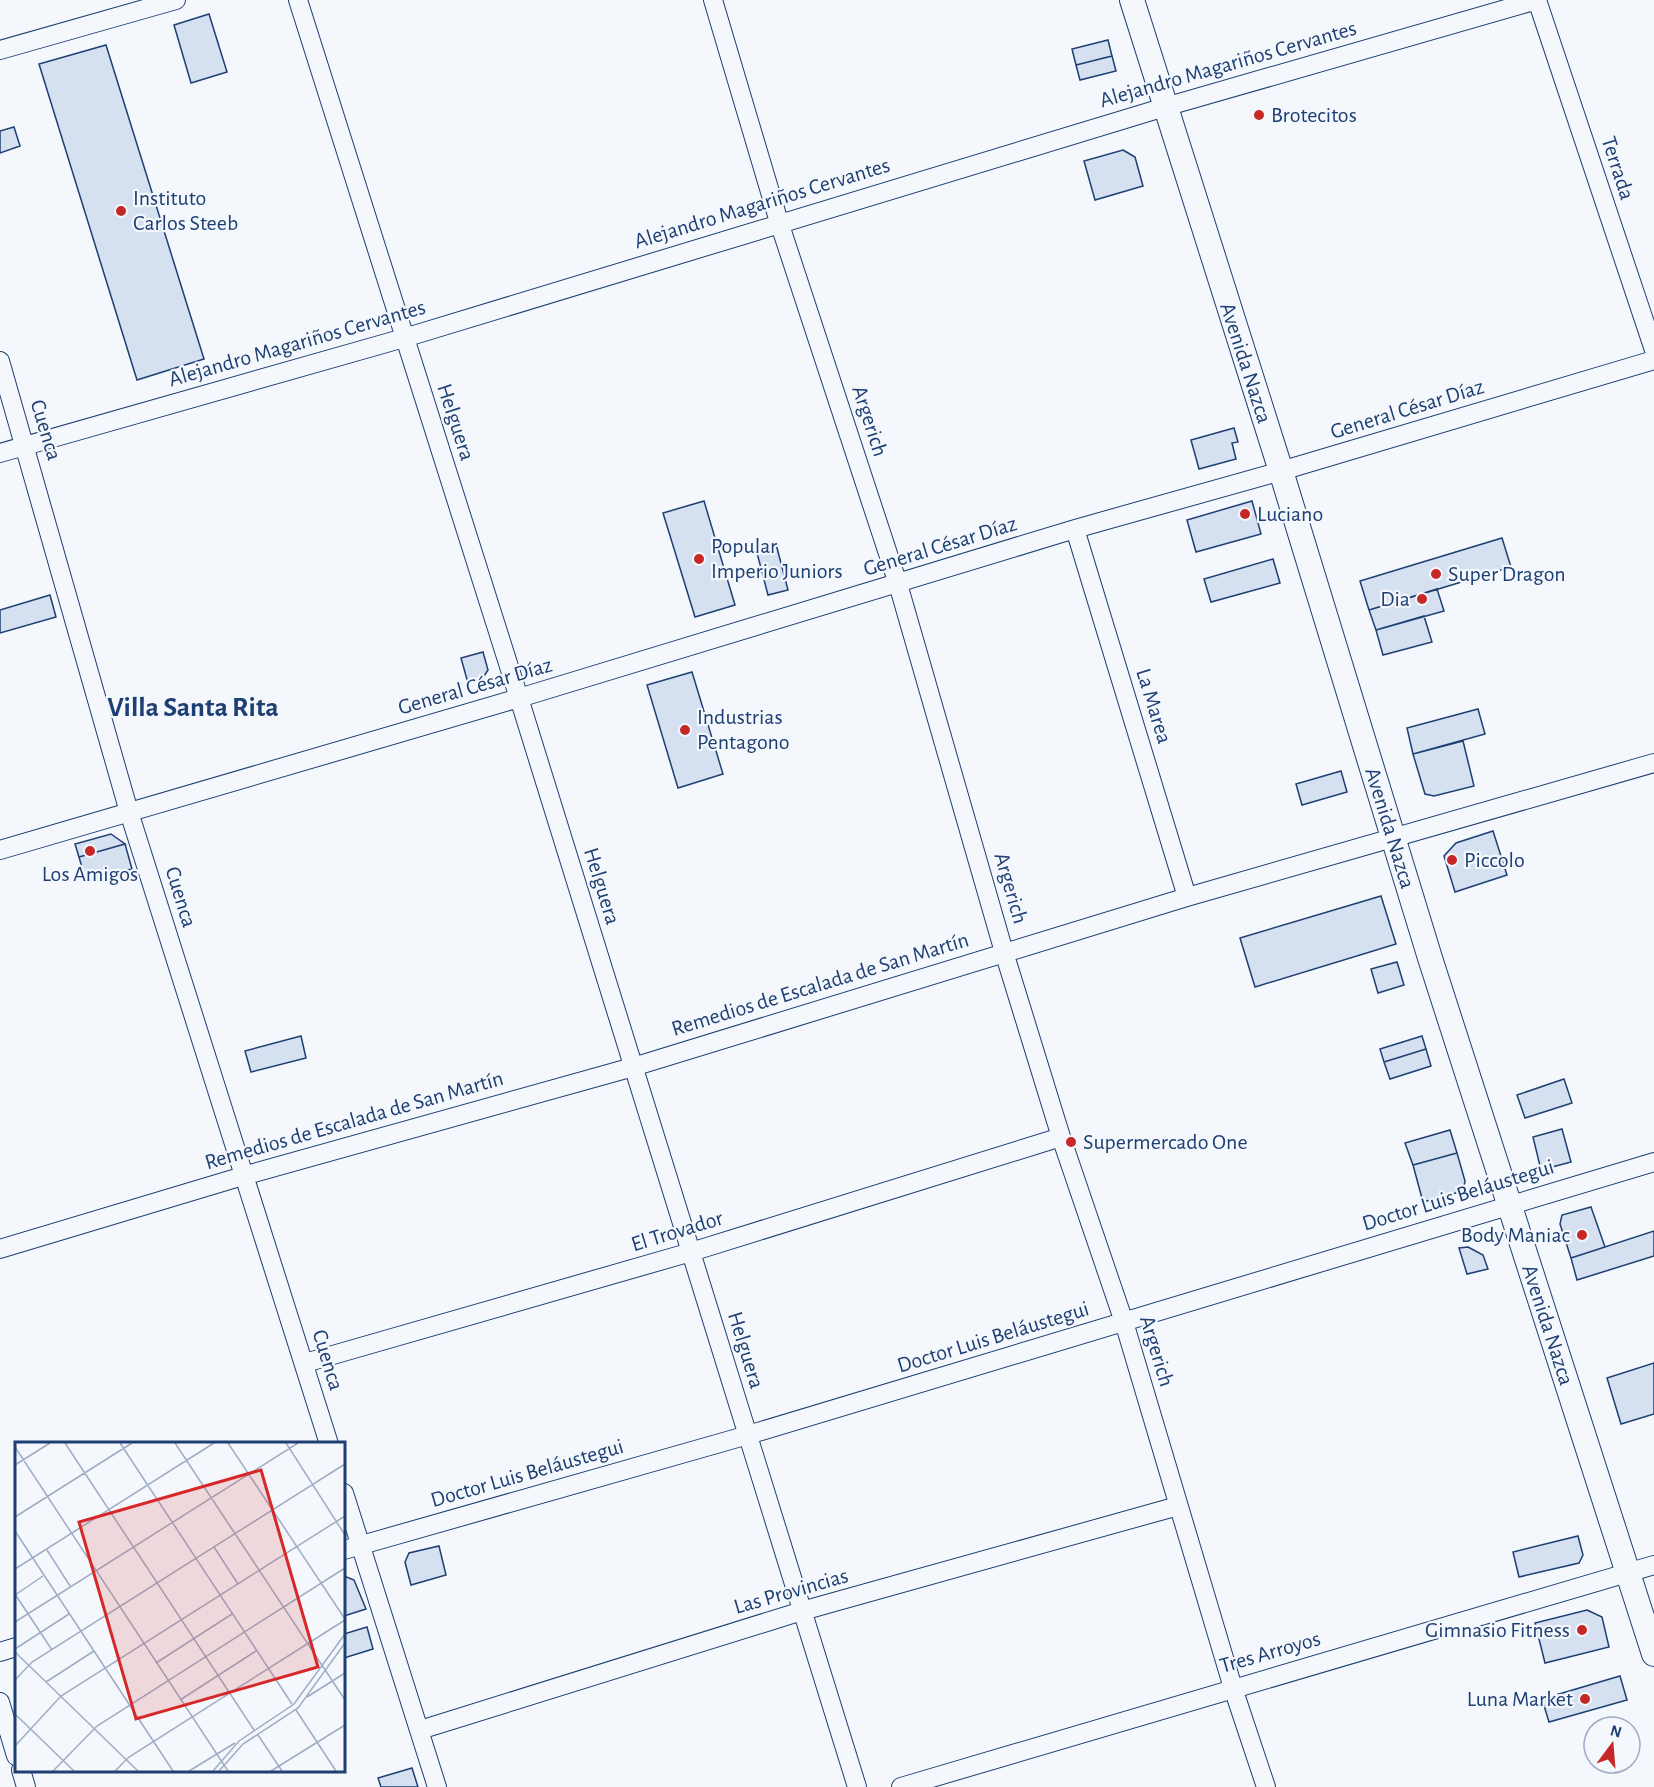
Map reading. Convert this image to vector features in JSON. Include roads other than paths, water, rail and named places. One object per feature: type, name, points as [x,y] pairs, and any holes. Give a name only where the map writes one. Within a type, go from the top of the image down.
[{"type":"main road","name":"Avenida Nazca","points":[[1132,0],[1281,471],[1393,838],[1654,1653]]},
{"type":"street","points":[[0,50],[176,0]]},
{"type":"street","name":"Helguera","points":[[298,0],[519,698],[857,1787]]},
{"type":"street","name":"Argerich","points":[[713,0],[779,222],[898,584],[1004,952],[1061,1137],[1124,1323],[1233,1688],[1266,1787]]},
{"type":"street","name":"Alejandro Magariños Cervantes","points":[[0,453],[404,338],[779,222],[1165,107],[1537,0]]},
{"type":"street","name":"Terrada","points":[[1537,0],[1654,350]]},
{"type":"street","name":"General César Díaz","points":[[0,850],[519,698],[1075,529],[1281,471],[1654,360]]},
{"type":"street","name":"Cuenca","points":[[0,361],[129,812],[329,1442]]},
{"type":"street","name":"La Marea","points":[[1075,529],[1187,897]]},
{"type":"street","name":"Remedios de Escalada de San Martín","points":[[0,1249],[243,1176],[633,1067],[1187,897],[1654,763]]},
{"type":"street","name":"El Trovador","points":[[305,1363],[691,1252],[1061,1137]]},
{"type":"street","name":"Doctor Luis Beláustegui","points":[[351,1547],[747,1435],[1654,1162]]},
{"type":"street","points":[[345,1501],[351,1547],[420,1730],[437,1787]]},
{"type":"street","name":"Las Provincias","points":[[420,1730],[802,1611],[1178,1506]]},
{"type":"street","name":"Tres Arroyos","points":[[901,1787],[1654,1565]]},
{"type":"street","points":[[0,1652],[15,1647]]},
{"type":"street","points":[[0,1702],[15,1753]]},
{"type":"street","points":[[22,1772],[26,1787]]},
{"type":"place","name":"Brotecitos","points":[[1259,115]]},
{"type":"place","name":"Instituto Carlos Steeb","points":[[121,211]]},
{"type":"place","name":"Luciano","points":[[1245,514]]},
{"type":"place","name":"Popular Imperio Juniors","points":[[699,559]]},
{"type":"place","name":"Super Dragon","points":[[1436,574]]},
{"type":"place","name":"Dia","points":[[1422,599]]},
{"type":"place","name":"Industrias Pentagono","points":[[685,730]]},
{"type":"place","name":"Los Amigos","points":[[90,851]]},
{"type":"place","name":"Piccolo","points":[[1452,860]]},
{"type":"place","name":"Supermercado One","points":[[1071,1142]]},
{"type":"place","name":"Body Maniac","points":[[1582,1235]]},
{"type":"place","name":"Gimnasio Fitness","points":[[1582,1630]]},
{"type":"place","name":"Luna Market","points":[[1585,1699]]},
{"type":"district","name":"Villa Santa Rita","points":[[193,708]]}]
